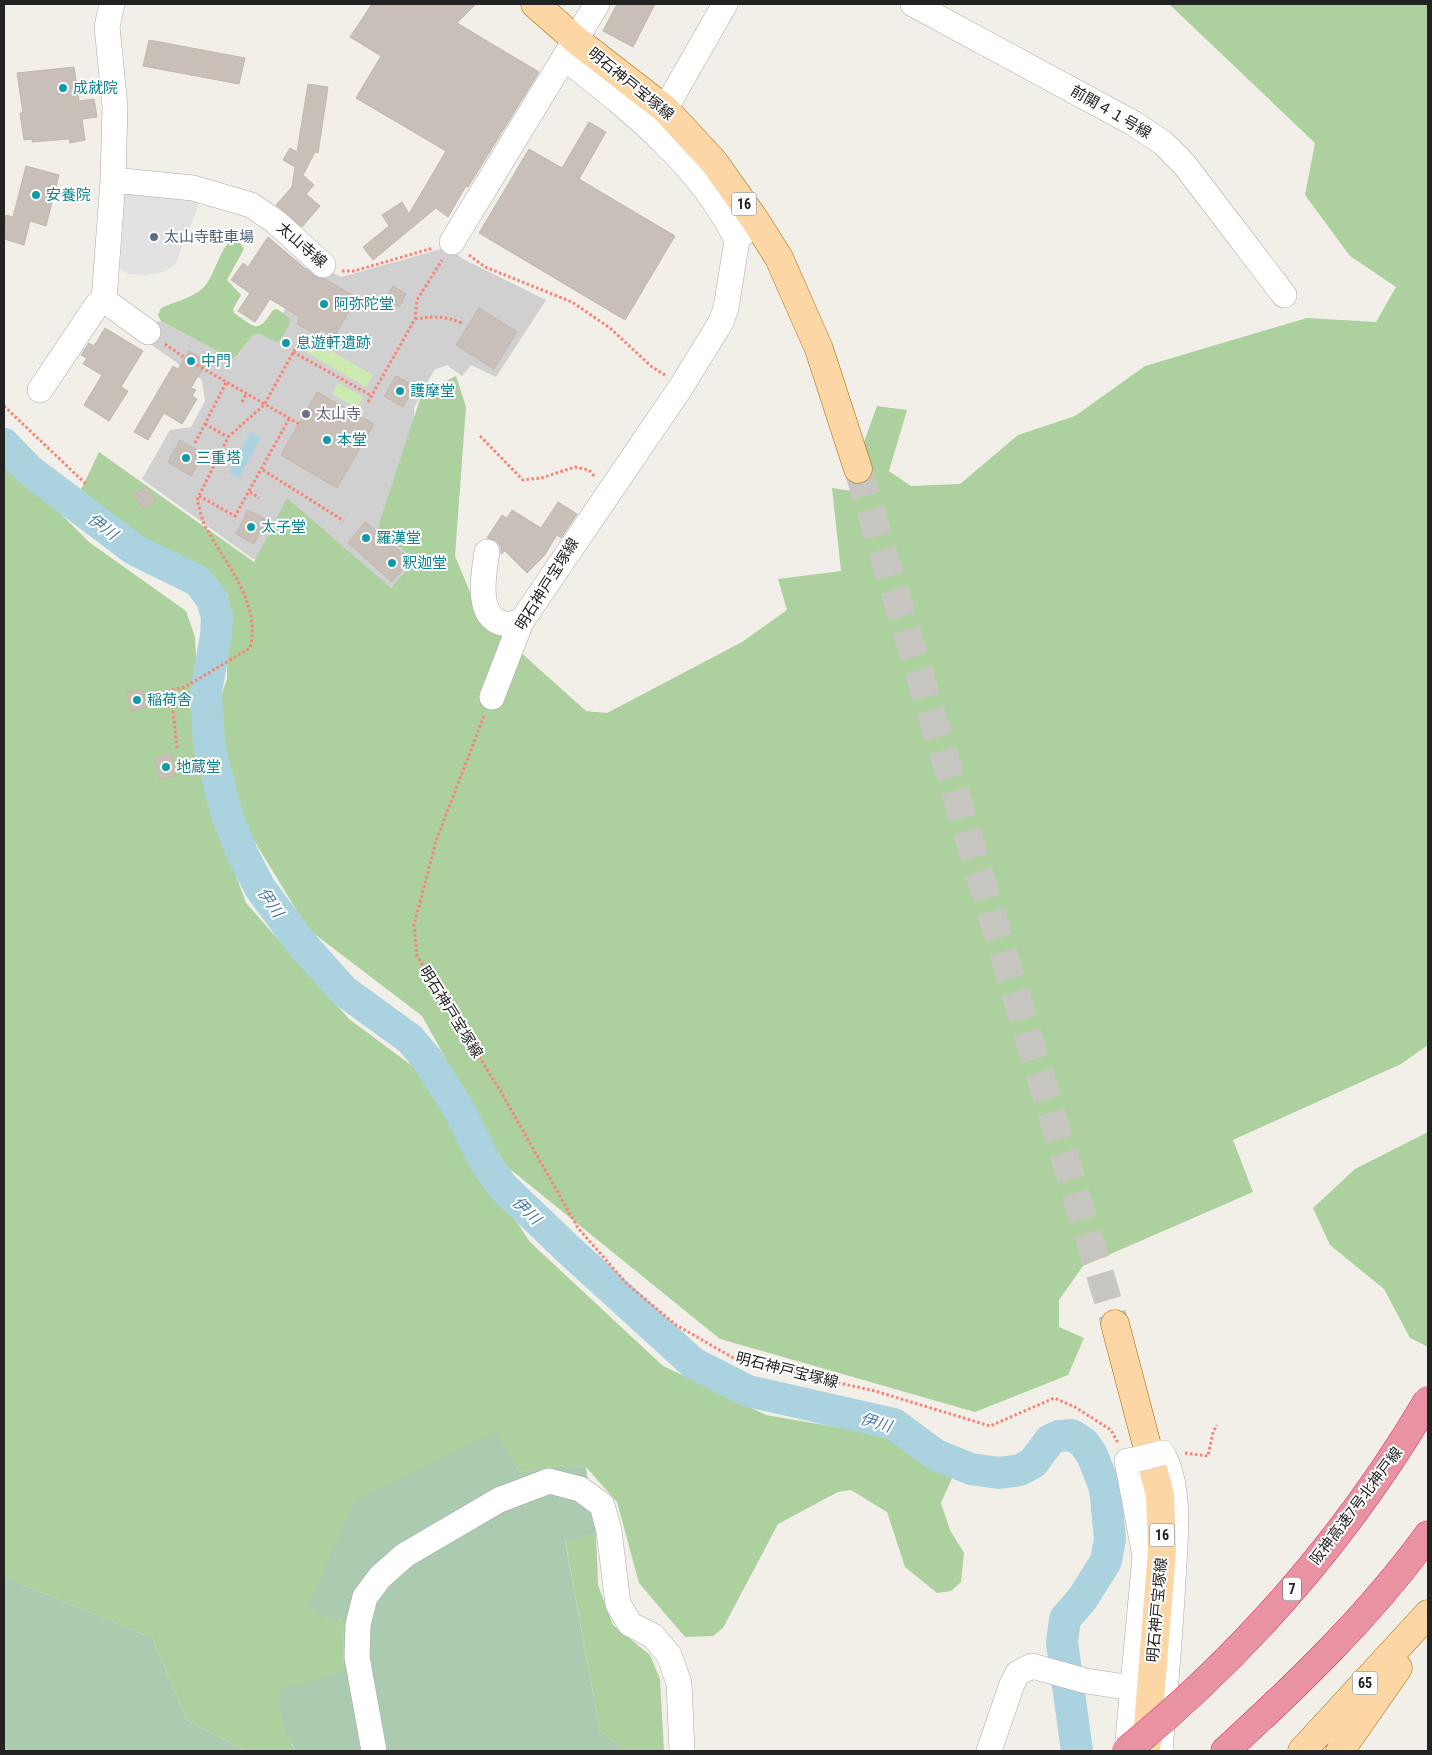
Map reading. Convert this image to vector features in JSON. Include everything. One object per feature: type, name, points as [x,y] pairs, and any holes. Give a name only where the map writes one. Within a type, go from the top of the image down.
[{"type":"highway","name":"阪神高速7号北神戸線","points":[[1126,1751],[1176,1710],[1258,1629],[1338,1534],[1403,1442],[1428,1400]]},
{"type":"highway","points":[[1225,1751],[1293,1690],[1402,1571],[1428,1535]]},
{"type":"main road","name":"明石神戸宝塚線","points":[[536,4],[571,49],[665,108],[714,162],[755,220],[779,258],[819,349],[858,469]]},
{"type":"main road","name":"明石神戸宝塚線","points":[[1116,1324],[1160,1495],[1162,1550],[1146,1751]]},
{"type":"main road","name":"65","points":[[1302,1751],[1428,1614]]},
{"type":"main road","name":"65","points":[[1340,1751],[1428,1626]]},
{"type":"street","points":[[104,300],[116,115],[107,27],[112,4]]},
{"type":"street","points":[[452,242],[597,4]]},
{"type":"street","points":[[665,108],[725,4]]},
{"type":"street","name":"前開４１号線","points":[[913,4],[1133,123],[1163,142],[1184,164],[1284,295]]},
{"type":"street","points":[[571,49],[688,168],[726,218],[737,240],[755,220]]},
{"type":"street","name":"太山寺線","points":[[113,180],[193,188],[251,204],[276,222],[323,265]]},
{"type":"street","name":"明石神戸宝塚線","points":[[492,697],[521,622],[689,374],[721,322],[726,308],[737,240]]},
{"type":"street","points":[[104,300],[148,332]]},
{"type":"street","points":[[40,390],[97,305],[104,300]]},
{"type":"street","points":[[487,552],[482,587],[485,605],[493,618],[505,624],[521,622]]},
{"type":"street","points":[[1126,1751],[1145,1556],[1131,1460],[1162,1454],[1170,1466],[1176,1516],[1170,1646],[1160,1751]]},
{"type":"street","points":[[374,1751],[357,1657],[358,1625],[365,1597],[380,1577],[405,1555],[499,1500],[549,1481],[580,1489],[602,1505],[609,1532],[618,1604],[630,1624],[652,1636],[670,1655],[679,1683],[682,1751]]},
{"type":"street","points":[[990,1751],[1012,1684],[1018,1673],[1032,1666],[1086,1681],[1133,1688]]},
{"type":"path","name":"太山寺線","points":[[323,265],[335,270],[354,271],[452,242]]},
{"type":"path","points":[[368,402],[414,319],[417,300],[452,242],[485,267],[572,302],[610,328],[662,376],[689,374]]},
{"type":"path","points":[[414,319],[433,315],[448,317],[462,322]]},
{"type":"path","points":[[148,696],[185,687],[250,648],[252,628],[236,576],[204,524],[197,500],[228,437],[264,405],[304,333]]},
{"type":"path","points":[[293,352],[372,396]]},
{"type":"path","points":[[197,365],[299,424]]},
{"type":"path","points":[[195,443],[226,383]]},
{"type":"path","points":[[242,402],[246,394]]},
{"type":"path","points":[[4,406],[87,485]]},
{"type":"path","points":[[199,496],[236,516],[263,470],[289,419]]},
{"type":"path","points":[[205,424],[228,437]]},
{"type":"path","points":[[480,436],[523,480],[541,478],[575,467],[589,470],[608,492]]},
{"type":"path","points":[[263,470],[344,521]]},
{"type":"path","points":[[250,492],[259,498]]},
{"type":"path","points":[[171,691],[177,748]]},
{"type":"path","name":"明石神戸宝塚線","points":[[492,697],[436,841],[413,934],[421,966],[501,1092],[578,1228],[627,1284],[676,1325],[737,1360],[875,1391],[990,1426],[1054,1398],[1075,1408],[1111,1430],[1131,1460]]},
{"type":"path","points":[[1162,1454],[1174,1451],[1208,1456],[1213,1432],[1217,1425]]},
{"type":"shaded area","name":"太山寺駐車場","points":[[125,187],[198,201],[197,209],[175,265],[164,272],[145,275],[129,274],[120,269]]},
{"type":"shaded area","name":"太山寺","points":[[448,247],[463,259],[546,300],[496,377],[471,365],[462,376],[447,365],[434,370],[414,408],[417,558],[398,591],[263,558],[253,559],[142,479],[170,430],[191,427],[205,401],[202,380],[147,342],[154,323],[161,321],[232,359],[238,356],[253,335],[260,334],[275,342],[289,317],[283,313],[310,261],[341,277]]},
{"type":"green space","points":[[1169,4],[1428,4],[1428,1045],[1401,1064],[1233,1140],[1253,1192],[1083,1266],[1059,1300],[1059,1327],[1084,1338],[1068,1375],[975,1412],[720,1339],[505,1165],[422,1016],[308,929],[247,829],[232,787],[216,710],[227,679],[228,594],[138,546],[79,494],[99,452],[254,562],[287,498],[391,588],[415,560],[378,527],[422,393],[456,376],[466,407],[455,556],[480,616],[586,711],[607,713],[742,642],[787,610],[778,579],[841,571],[832,488],[874,494],[861,450],[877,406],[907,410],[889,471],[911,486],[960,484],[1018,435],[1075,416],[1145,366],[1307,318],[1376,322],[1396,287],[1350,256],[1305,195],[1315,143]]},
{"type":"green space","points":[[232,240],[238,240],[244,249],[227,280],[241,295],[233,309],[234,313],[251,325],[259,326],[268,318],[273,310],[277,309],[289,317],[290,323],[280,341],[275,342],[260,334],[253,335],[237,356],[232,359],[161,321],[158,315],[161,308],[190,296],[204,287],[224,249]]},
{"type":"green space","points":[[307,337],[373,375],[366,387],[301,349]]},
{"type":"green space","points":[[338,383],[363,397],[357,408],[332,394]]},
{"type":"green space","points":[[4,457],[89,542],[186,611],[195,637],[202,780],[246,903],[349,1019],[415,1068],[530,1242],[663,1366],[766,1415],[889,1436],[953,1476],[941,1503],[950,1530],[964,1553],[961,1582],[951,1591],[937,1593],[905,1567],[887,1512],[851,1490],[838,1492],[778,1524],[723,1628],[713,1636],[685,1637],[639,1583],[617,1502],[586,1467],[565,1465],[520,1472],[496,1433],[322,1617],[343,1620],[344,1672],[291,1744],[296,1751],[245,1751],[187,1720],[152,1638],[4,1577]]},
{"type":"green space","points":[[1428,1132],[1428,1347],[1410,1338],[1384,1289],[1330,1245],[1313,1208],[1355,1169]]},
{"type":"green space","points":[[496,1432],[520,1472],[565,1465],[586,1467],[596,1534],[565,1541],[600,1731],[620,1746],[622,1751],[296,1751],[282,1721],[281,1688],[344,1672],[343,1620],[322,1617],[308,1607],[354,1501]]},
{"type":"green space","points":[[596,1534],[598,1585],[613,1625],[650,1655],[660,1679],[664,1751],[622,1751],[620,1746],[600,1731],[565,1540]]},
{"type":"green space","points":[[4,1577],[152,1638],[187,1720],[245,1751],[4,1751]]},
{"type":"water","points":[[250,432],[261,437],[239,478],[229,473]]},
{"type":"building","points":[[372,4],[476,4],[457,23],[539,72],[448,217],[436,208],[373,260],[363,247],[389,226],[382,215],[402,202],[409,214],[446,151],[356,98],[381,56],[350,37]]},
{"type":"building","points":[[617,4],[655,4],[633,47],[603,31]]},
{"type":"building","points":[[149,40],[245,58],[239,84],[143,66]]},
{"type":"building","points":[[74,67],[79,101],[94,99],[97,117],[82,119],[85,140],[70,143],[69,139],[32,142],[33,139],[24,140],[20,113],[23,113],[17,73]]},
{"type":"building","points":[[308,84],[328,87],[318,153],[315,152],[303,175],[314,185],[306,194],[320,206],[302,227],[276,205],[292,187],[295,167],[283,160],[290,148],[297,152]]},
{"type":"building","points":[[589,122],[606,132],[579,179],[675,236],[625,320],[479,233],[529,149],[562,168]]},
{"type":"building","name":"安養院","points":[[26,166],[59,175],[46,226],[30,221],[24,245],[4,239],[4,226],[6,215],[13,217]]},
{"type":"building","points":[[268,237],[314,276],[325,279],[357,298],[334,337],[321,329],[317,335],[297,324],[300,317],[270,299],[255,322],[238,311],[250,293],[231,280],[243,263],[248,267]]},
{"type":"building","points":[[393,286],[406,294],[399,307],[386,299]]},
{"type":"building","points":[[479,308],[517,332],[494,369],[456,345]]},
{"type":"building","points":[[105,328],[143,351],[121,387],[128,391],[109,421],[84,405],[102,375],[83,364],[87,358],[81,355],[89,343],[94,346]]},
{"type":"building","points":[[189,351],[207,361],[191,388],[196,390],[192,396],[197,399],[182,424],[164,413],[148,440],[134,432],[173,366],[178,369]]},
{"type":"building","name":"護摩堂","points":[[396,376],[415,386],[403,407],[384,396]]},
{"type":"building","name":"本堂","points":[[317,392],[374,424],[337,488],[281,455]]},
{"type":"building","name":"三重塔","points":[[180,440],[204,454],[191,476],[168,462]]},
{"type":"building","points":[[146,486],[156,501],[143,509],[134,495]]},
{"type":"building","points":[[558,502],[577,514],[561,538],[557,535],[544,556],[527,573],[505,551],[501,554],[501,547],[496,541],[487,538],[502,515],[507,518],[512,510],[541,528]]},
{"type":"building","name":"太子堂","points":[[248,510],[267,520],[254,544],[236,534]]},
{"type":"building","points":[[365,522],[411,560],[392,582],[348,543]]},
{"type":"building","name":"稲荷舎","points":[[142,689],[147,707],[131,711],[127,693]]},
{"type":"building","name":"地蔵堂","points":[[172,754],[176,776],[160,779],[155,758]]},
{"type":"waterway","name":"伊川","points":[[4,444],[29,470],[135,550],[198,581],[212,599],[217,617],[216,636],[206,691],[209,745],[227,815],[242,853],[260,888],[301,943],[344,991],[410,1039],[427,1059],[460,1111],[484,1160],[502,1186],[569,1250],[693,1363],[748,1391],[894,1424],[936,1455],[971,1469],[999,1473],[1020,1470],[1033,1463],[1050,1440],[1059,1436],[1072,1435],[1084,1443],[1092,1455],[1105,1488],[1110,1539],[1106,1561],[1083,1598],[1065,1619],[1062,1642],[1077,1751]]},
{"type":"tunnel","points":[[858,469],[1115,1324]]},
{"type":"place","name":"成就院","points":[[63,88]]},
{"type":"place","name":"安養院","points":[[36,195]]},
{"type":"place","name":"太山寺駐車場","points":[[154,237]]},
{"type":"place","name":"阿弥陀堂","points":[[324,304]]},
{"type":"place","name":"息遊軒遺跡","points":[[286,343]]},
{"type":"place","name":"中門","points":[[191,361]]},
{"type":"place","name":"護摩堂","points":[[400,391]]},
{"type":"place","name":"太山寺","points":[[306,414]]},
{"type":"place","name":"本堂","points":[[327,440]]},
{"type":"place","name":"三重塔","points":[[186,458]]},
{"type":"place","name":"太子堂","points":[[251,527]]},
{"type":"place","name":"羅漢堂","points":[[366,538]]},
{"type":"place","name":"釈迦堂","points":[[392,563]]},
{"type":"place","name":"稲荷舎","points":[[137,700]]},
{"type":"place","name":"地蔵堂","points":[[166,767]]}]
